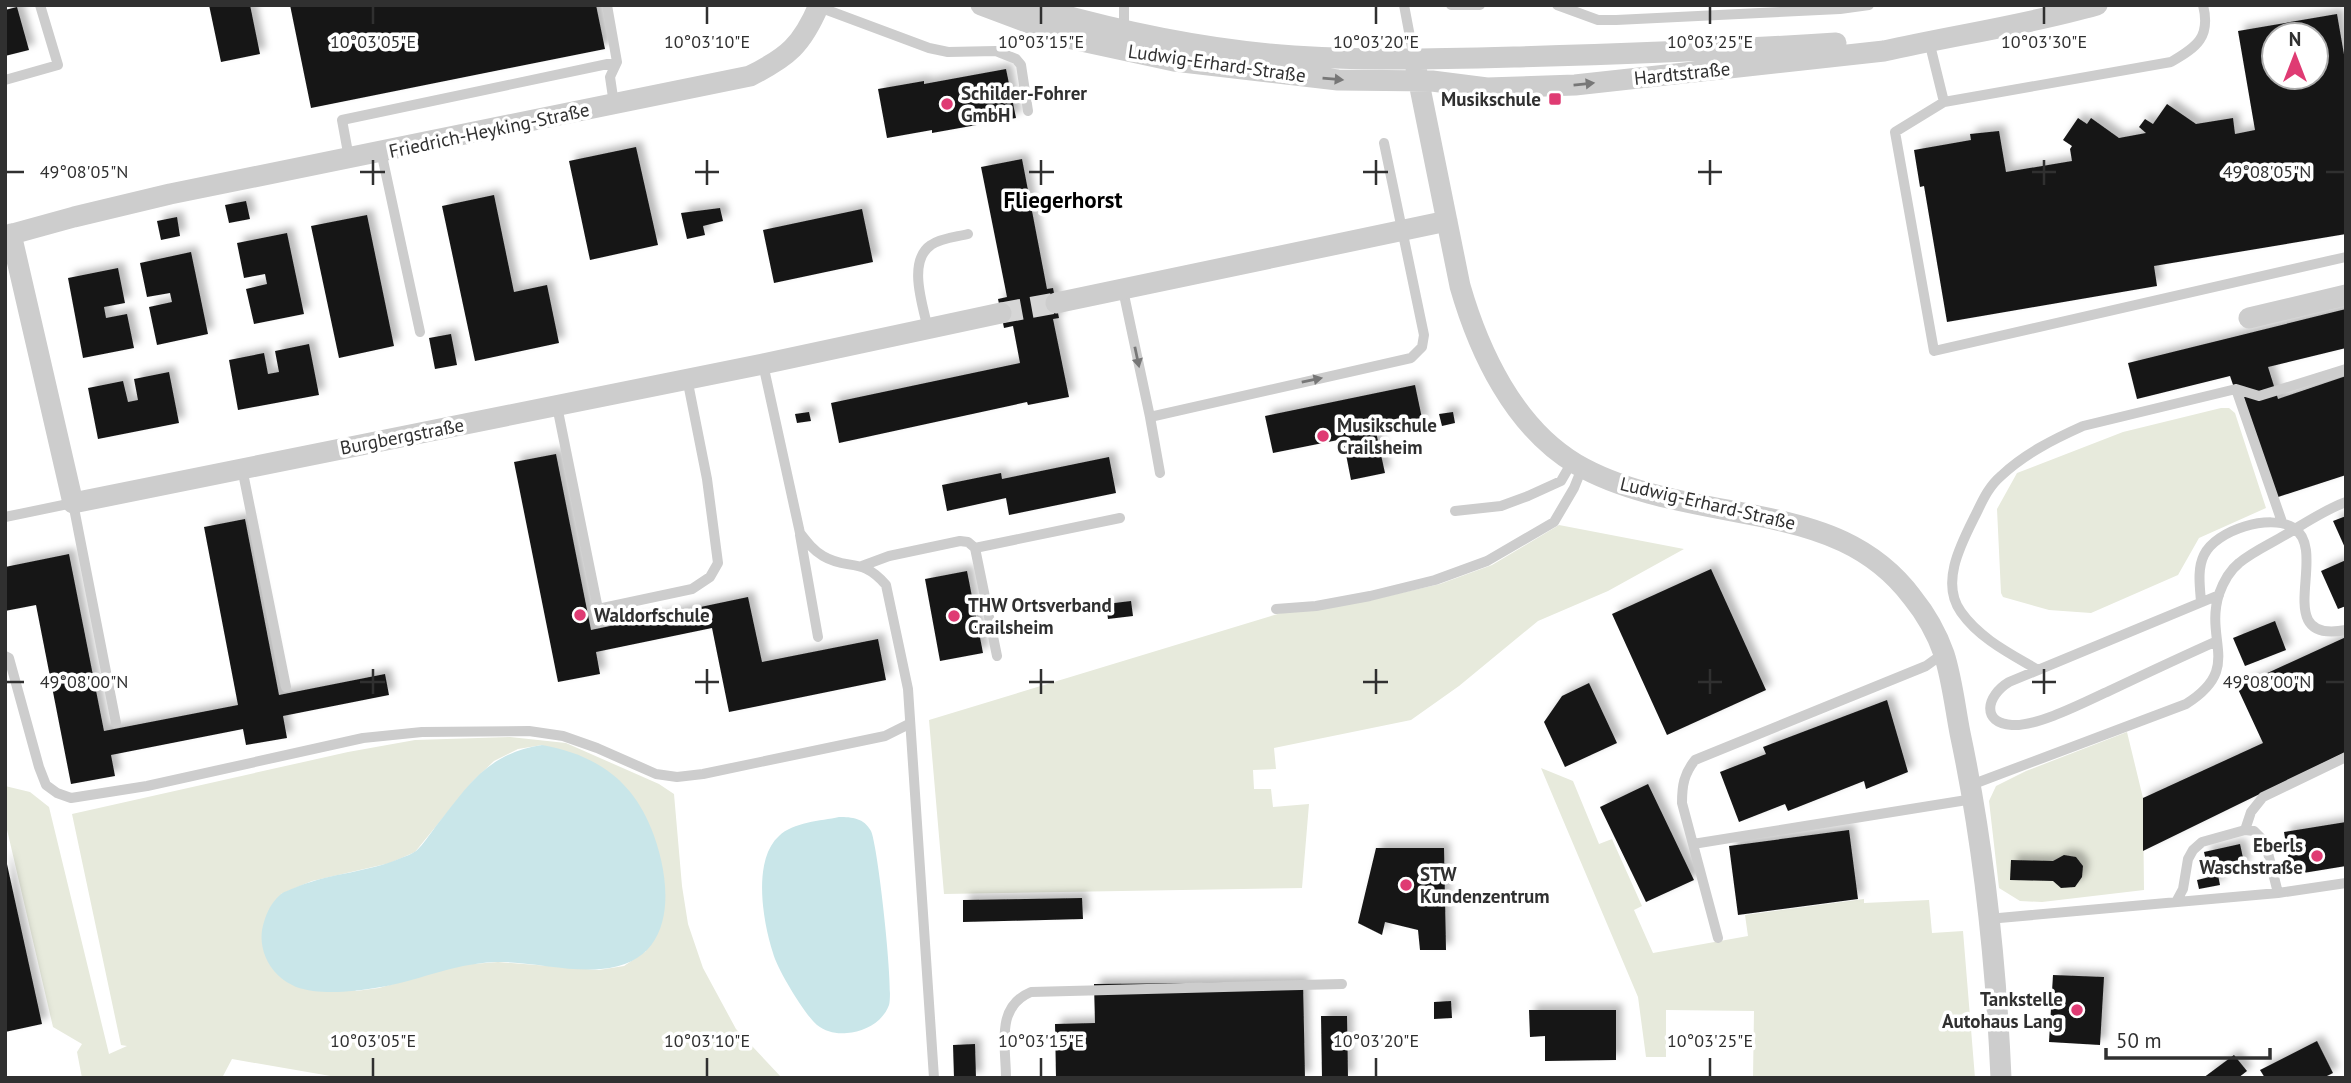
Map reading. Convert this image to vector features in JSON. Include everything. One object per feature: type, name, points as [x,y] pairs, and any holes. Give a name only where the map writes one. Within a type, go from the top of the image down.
[{"type":"street","name":"Ludwig-Erhard-Straße","points":[[981,5],[1072,39],[1123,40],[1282,55],[1414,58],[1425,81],[1427,125],[1469,320],[1500,384],[1522,416],[1548,442],[1577,465],[1614,481],[1650,493],[1796,523],[1848,543],[1894,577],[1912,597],[1944,653],[1972,792],[1988,919],[2001,1078]]},
{"type":"street","name":"Ludwig-Erhard-Straße","points":[[1027,5],[1174,61],[1338,80],[1425,81]]},
{"type":"street","name":"Hardtstraße","points":[[1425,81],[1487,88],[1575,85],[1885,51],[2046,20],[2097,5]]},
{"type":"street","name":"Friedrich-Heyking-Straße","points":[[8,235],[170,194],[750,76],[779,62],[794,48],[809,27],[819,6]]},
{"type":"street","name":"Hardtstraße","points":[[1414,58],[1646,54],[1882,40],[1930,41]]},
{"type":"street","name":"Hardtstraße","points":[[1425,81],[1460,69],[1647,63],[1775,47]]},
{"type":"street","points":[[1056,303],[1447,222]]},
{"type":"street","points":[[8,235],[73,503]]},
{"type":"street","points":[[2249,318],[2346,295]]},
{"type":"street","name":"Burgbergstraße","points":[[73,503],[763,364],[1001,313]]},
{"type":"lane","points":[[5,80],[58,65],[40,5]]},
{"type":"lane","points":[[607,5],[617,62],[610,77],[614,104]]},
{"type":"lane","points":[[1123,40],[1124,5]]},
{"type":"lane","points":[[1404,5],[1414,58]]},
{"type":"lane","points":[[1451,5],[1480,5]]},
{"type":"lane","points":[[1556,5],[1598,20],[1868,5]]},
{"type":"lane","points":[[2203,5],[2207,21],[2203,37],[2192,50],[2171,62],[1944,102],[1895,132],[1934,351],[2346,257]]},
{"type":"lane","points":[[819,6],[929,48],[948,52],[996,51],[1009,54],[1021,65],[1028,111]]},
{"type":"lane","points":[[1930,41],[1944,102]]},
{"type":"lane","points":[[349,158],[342,120],[617,62]]},
{"type":"lane","points":[[1150,417],[1411,358],[1422,346],[1424,335],[1384,143]]},
{"type":"lane","points":[[381,151],[420,332]]},
{"type":"lane","points":[[928,329],[919,286],[922,257],[933,243],[968,234]]},
{"type":"lane","points":[[1123,290],[1160,473]]},
{"type":"lane","points":[[763,364],[800,533],[818,638]]},
{"type":"lane","points":[[2038,670],[1989,641],[1961,612],[1956,601],[1953,572],[1960,546],[1989,489],[2012,466],[2060,436],[2083,426],[2236,389],[2259,396],[2346,369]]},
{"type":"lane","points":[[556,406],[598,609],[692,589],[710,577],[718,563],[708,479],[687,379]]},
{"type":"lane","points":[[2236,389],[2282,522]]},
{"type":"lane","points":[[1455,511],[1501,506],[1528,496],[1562,481],[1577,465]]},
{"type":"lane","points":[[1276,609],[1316,606],[1370,596],[1435,580],[1487,561],[1554,522],[1574,488],[1577,465]]},
{"type":"lane","points":[[243,468],[286,687]]},
{"type":"lane","points":[[1693,844],[1972,792],[2186,704],[2202,694],[2212,683],[2217,669],[2216,613],[2219,595],[2227,576],[2239,563],[2346,502]]},
{"type":"lane","points":[[5,517],[73,503],[116,723]]},
{"type":"lane","points":[[975,548],[1120,517]]},
{"type":"lane","points":[[2200,602],[2199,573],[2203,555],[2212,543],[2228,531],[2260,523],[2282,522],[2296,529],[2303,538],[2306,556],[2305,615],[2314,627],[2329,633],[2346,630]]},
{"type":"lane","points":[[800,533],[811,548],[825,558],[862,566],[876,573],[886,585],[908,689],[934,1078]]},
{"type":"lane","points":[[862,566],[889,556],[960,541],[968,542],[975,548],[997,656]]},
{"type":"lane","points":[[2217,641],[2068,710],[2026,724],[2011,726],[1998,722],[1991,710],[1990,699],[1998,689],[2219,595]]},
{"type":"lane","points":[[1718,938],[1682,803],[1682,785],[1687,770],[1695,760],[1926,666],[1944,653]]},
{"type":"lane","points":[[5,656],[9,658],[46,785],[71,798],[134,788],[363,738],[422,732],[529,731],[563,737],[656,774],[677,777],[885,736],[909,724]]},
{"type":"lane","points":[[2245,830],[2250,812],[2263,797],[2346,757]]},
{"type":"lane","points":[[2176,902],[2183,889],[2188,859],[2193,850],[2202,842],[2245,830],[2254,831],[2262,839],[2278,893]]},
{"type":"lane","points":[[2267,849],[2286,845]]},
{"type":"lane","points":[[1988,919],[2278,893],[2346,883]]},
{"type":"lane","points":[[1006,1078],[1007,1012],[1013,1002],[1031,992],[1342,984]]},
{"type":"shaded area","points":[[2229,408],[2235,413],[2266,508],[2199,538],[2178,575],[2091,613],[2049,610],[2003,597],[1997,509],[2017,473],[2123,432]]},
{"type":"shaded area","points":[[1559,525],[1684,549],[1608,591],[1538,621],[1459,686],[1411,720],[1274,748],[1276,769],[1253,770],[1254,789],[1271,789],[1273,807],[1309,804],[1302,888],[944,894],[929,720],[1281,613],[1375,599],[1440,584],[1492,565]]},
{"type":"shaded area","points":[[2127,732],[2143,798],[2144,890],[2042,902],[2020,901],[1999,888],[1989,801],[1996,786],[2026,771]]},
{"type":"shaded area","points":[[510,737],[566,743],[659,784],[674,794],[688,924],[703,968],[736,1029],[782,1078],[342,1078],[232,1059],[222,1078],[82,1078],[77,1052],[82,1044],[53,1027],[5,821],[5,786],[30,792],[49,807],[109,1054],[127,1046],[121,1045],[72,814],[348,752],[415,740]],"holes":[[[542,745],[646,951],[624,966],[599,970],[498,962],[460,965],[379,988],[356,991],[281,894],[312,881],[390,863],[415,852],[472,782],[494,761],[518,749]]]},
{"type":"shaded area","points":[[1541,768],[1573,781],[1599,844],[1612,839],[1642,906],[1634,910],[1653,953],[1748,936],[1745,915],[1864,899],[1864,903],[1929,900],[1932,933],[1963,931],[1975,1078],[1753,1078],[1754,1011],[1666,1010],[1666,1057],[1646,1057],[1638,997]]},
{"type":"water","points":[[542,745],[578,755],[608,771],[633,795],[643,810],[658,849],[665,895],[664,916],[657,936],[645,952],[626,963],[601,969],[479,963],[390,985],[346,992],[296,987],[275,972],[264,954],[262,936],[268,911],[280,895],[312,882],[389,863],[413,853],[480,774],[506,756]]},
{"type":"water","points":[[839,817],[861,821],[871,831],[881,889],[890,994],[889,1005],[878,1021],[860,1031],[835,1033],[817,1025],[786,980],[769,940],[762,892],[765,860],[779,836],[799,825]]},
{"type":"building","points":[[209,5],[250,5],[260,54],[221,62]]},
{"type":"building","points":[[290,5],[596,5],[605,49],[311,108]]},
{"type":"building","points":[[17,7],[29,50],[5,56],[5,10]]},
{"type":"building","points":[[2337,14],[2346,66],[2346,234],[2154,266],[2157,286],[1947,322],[1924,186],[1920,187],[1914,150],[1971,140],[1970,134],[1999,131],[2006,172],[2072,161],[2072,146],[2063,140],[2078,118],[2087,124],[2091,118],[2119,138],[2146,133],[2139,127],[2145,119],[2153,124],[2167,104],[2196,124],[2233,118],[2235,134],[2255,130],[2238,31],[2260,27],[2260,91],[2330,91],[2330,21],[2296,21]]},
{"type":"building","name":"Schilder-Fohrer GmbH","points":[[1006,69],[1016,118],[887,138],[878,89],[924,81],[924,84]]},
{"type":"building","points":[[636,147],[658,245],[590,260],[569,161]]},
{"type":"building","points":[[1022,159],[1047,289],[1053,288],[1059,318],[1053,319],[1069,397],[1028,405],[1027,402],[839,443],[831,403],[1020,363],[1013,326],[1004,328],[998,299],[1007,297],[981,167]]},
{"type":"building","points":[[494,195],[514,292],[547,285],[559,343],[475,361],[442,206]]},
{"type":"building","points":[[246,201],[250,219],[229,223],[225,205]]},
{"type":"building","points":[[720,208],[723,221],[703,226],[705,235],[687,239],[681,213]]},
{"type":"building","points":[[862,209],[873,262],[774,283],[763,230]]},
{"type":"building","points":[[367,215],[394,346],[339,358],[311,226]]},
{"type":"building","points":[[177,217],[180,236],[161,240],[157,221]]},
{"type":"building","points":[[287,233],[304,314],[254,324],[246,289],[267,284],[265,274],[244,278],[237,243]]},
{"type":"building","points":[[191,252],[208,334],[157,345],[149,307],[172,302],[170,293],[147,297],[140,263]]},
{"type":"building","points":[[118,268],[125,303],[104,307],[106,318],[127,314],[134,348],[83,358],[68,278]]},
{"type":"building","points":[[2346,309],[2346,348],[2268,367],[2278,399],[2346,376],[2346,475],[2272,499],[2230,376],[2137,399],[2128,363]]},
{"type":"building","points":[[451,334],[457,365],[435,369],[429,338]]},
{"type":"building","points":[[309,344],[319,395],[238,410],[229,360],[264,353],[268,374],[279,372],[275,351]]},
{"type":"building","points":[[169,372],[179,423],[98,439],[88,388],[123,381],[128,402],[138,400],[134,379]]},
{"type":"building","name":"Musikschule Crailsheim","points":[[1415,385],[1423,423],[1376,432],[1385,473],[1351,480],[1343,439],[1273,453],[1265,416]]},
{"type":"building","points":[[809,412],[811,421],[797,423],[795,414]]},
{"type":"building","points":[[1453,412],[1455,423],[1442,426],[1439,414]]},
{"type":"building","points":[[556,454],[591,630],[748,597],[762,662],[878,639],[886,680],[729,712],[712,628],[596,652],[600,674],[558,682],[514,462]]},
{"type":"building","points":[[1109,457],[1116,493],[1009,515],[1006,498],[947,511],[942,485],[1001,473],[1002,479]]},
{"type":"building","points":[[2346,516],[2346,550],[2333,521]]},
{"type":"building","points":[[245,519],[279,695],[385,674],[389,695],[283,716],[287,738],[246,745],[243,729],[111,755],[115,776],[71,784],[36,605],[5,611],[5,567],[69,554],[104,731],[238,705],[204,527]]},
{"type":"building","points":[[2346,560],[2346,606],[2338,609],[2321,571]]},
{"type":"building","points":[[1711,569],[1766,690],[1667,735],[1612,614]]},
{"type":"building","name":"THW Ortsverband Crailsheim","points":[[967,571],[983,653],[940,661],[925,579]]},
{"type":"building","points":[[1131,601],[1133,616],[1108,619],[1106,604]]},
{"type":"building","points":[[2275,621],[2286,650],[2245,666],[2233,638]]},
{"type":"building","points":[[2346,637],[2346,752],[2143,851],[2143,798],[2263,743],[2237,687]]},
{"type":"building","points":[[1589,683],[1617,743],[1565,767],[1544,722],[1562,696]]},
{"type":"building","points":[[1887,700],[1908,772],[1866,789],[1864,781],[1788,811],[1785,804],[1739,822],[1720,772],[1766,754],[1763,747]]},
{"type":"building","points":[[1648,784],[1694,880],[1646,902],[1600,807]]},
{"type":"building","name":"Eberls Waschstraße","points":[[2346,822],[2346,866],[2291,875],[2284,832]]},
{"type":"building","points":[[1849,830],[1858,899],[1738,915],[1729,846]]},
{"type":"building","points":[[2240,844],[2245,867],[2209,874],[2204,852]]},
{"type":"building","name":"STW Kundenzentrum","points":[[1376,848],[1444,848],[1446,950],[1420,950],[1418,930],[1385,922],[1382,935],[1358,923]]},
{"type":"building","points":[[5,855],[42,1024],[5,1032]]},
{"type":"building","points":[[2064,855],[2076,857],[2083,866],[2082,877],[2075,887],[2061,888],[2053,881],[2010,880],[2011,860],[2053,861]]},
{"type":"building","points":[[2218,875],[2220,885],[2199,889],[2197,880]]},
{"type":"building","points":[[1082,898],[1083,919],[963,922],[963,900]]},
{"type":"building","name":"Tankstelle Autohaus Lang","points":[[2053,975],[2104,977],[2100,1045],[2049,1042]]},
{"type":"building","points":[[1303,982],[1305,1078],[1056,1078],[1055,1024],[1095,1023],[1094,984]]},
{"type":"building","points":[[1451,1001],[1452,1018],[1434,1019],[1434,1002]]},
{"type":"building","points":[[1529,1010],[1616,1010],[1616,1060],[1545,1061],[1545,1036],[1530,1037]]},
{"type":"building","points":[[1321,1016],[1347,1016],[1348,1078],[1322,1078]]},
{"type":"building","points":[[2317,1041],[2333,1073],[2323,1078],[2265,1078],[2260,1070]]},
{"type":"building","points":[[975,1044],[976,1078],[954,1078],[953,1045]]},
{"type":"building","points":[[2234,1055],[2247,1071],[2238,1078],[2203,1078]]},
{"type":"tunnel","points":[[1001,313],[1056,303]]},
{"type":"place","name":"Musikschule","points":[[1555,99]]},
{"type":"place","name":"Schilder-Fohrer GmbH","points":[[947,104]]},
{"type":"place","name":"Musikschule Crailsheim","points":[[1323,436]]},
{"type":"place","name":"Waldorfschule","points":[[580,615]]},
{"type":"place","name":"THW Ortsverband Crailsheim","points":[[954,616]]},
{"type":"place","name":"Eberls Waschstraße","points":[[2317,856]]},
{"type":"place","name":"STW Kundenzentrum","points":[[1406,885]]},
{"type":"place","name":"Tankstelle Autohaus Lang","points":[[2077,1010]]},
{"type":"district","name":"Fliegerhorst","points":[[1063,200]]}]
